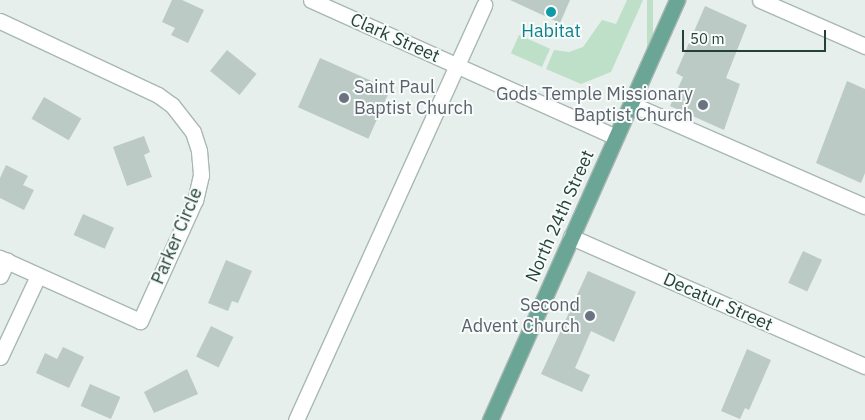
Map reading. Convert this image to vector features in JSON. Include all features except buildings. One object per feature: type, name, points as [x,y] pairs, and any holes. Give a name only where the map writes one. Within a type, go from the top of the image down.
[{"type":"main road","name":"North 24th Street","points":[[490,420],[676,0]]},
{"type":"street","name":"Clark Street","points":[[311,0],[616,137]]},
{"type":"street","points":[[760,0],[865,46]]},
{"type":"street","points":[[296,420],[484,5]]},
{"type":"street","name":"Parker Circle","points":[[0,21],[158,95],[172,105],[188,123],[199,151],[201,175],[195,200],[140,321],[3,259]]},
{"type":"street","points":[[630,104],[865,206]]},
{"type":"street","name":"Decatur Street","points":[[571,237],[865,366]]},
{"type":"street","points":[[0,276],[3,259]]},
{"type":"street","points":[[0,357],[38,276]]},
{"type":"green space","points":[[627,0],[643,0],[611,72],[581,84],[546,69],[554,50],[569,52],[583,47],[602,20],[616,24]]},
{"type":"green space","points":[[647,0],[653,0],[653,69],[647,69]]},
{"type":"green space","points":[[519,35],[550,49],[542,67],[511,53]]},
{"type":"place","name":"Habitat","points":[[551,12]]},
{"type":"place","name":"Saint Paul Baptist Church","points":[[344,98]]},
{"type":"place","name":"Gods Temple Missionary Baptist Church","points":[[703,105]]},
{"type":"place","name":"Second Advent Church","points":[[590,316]]}]
